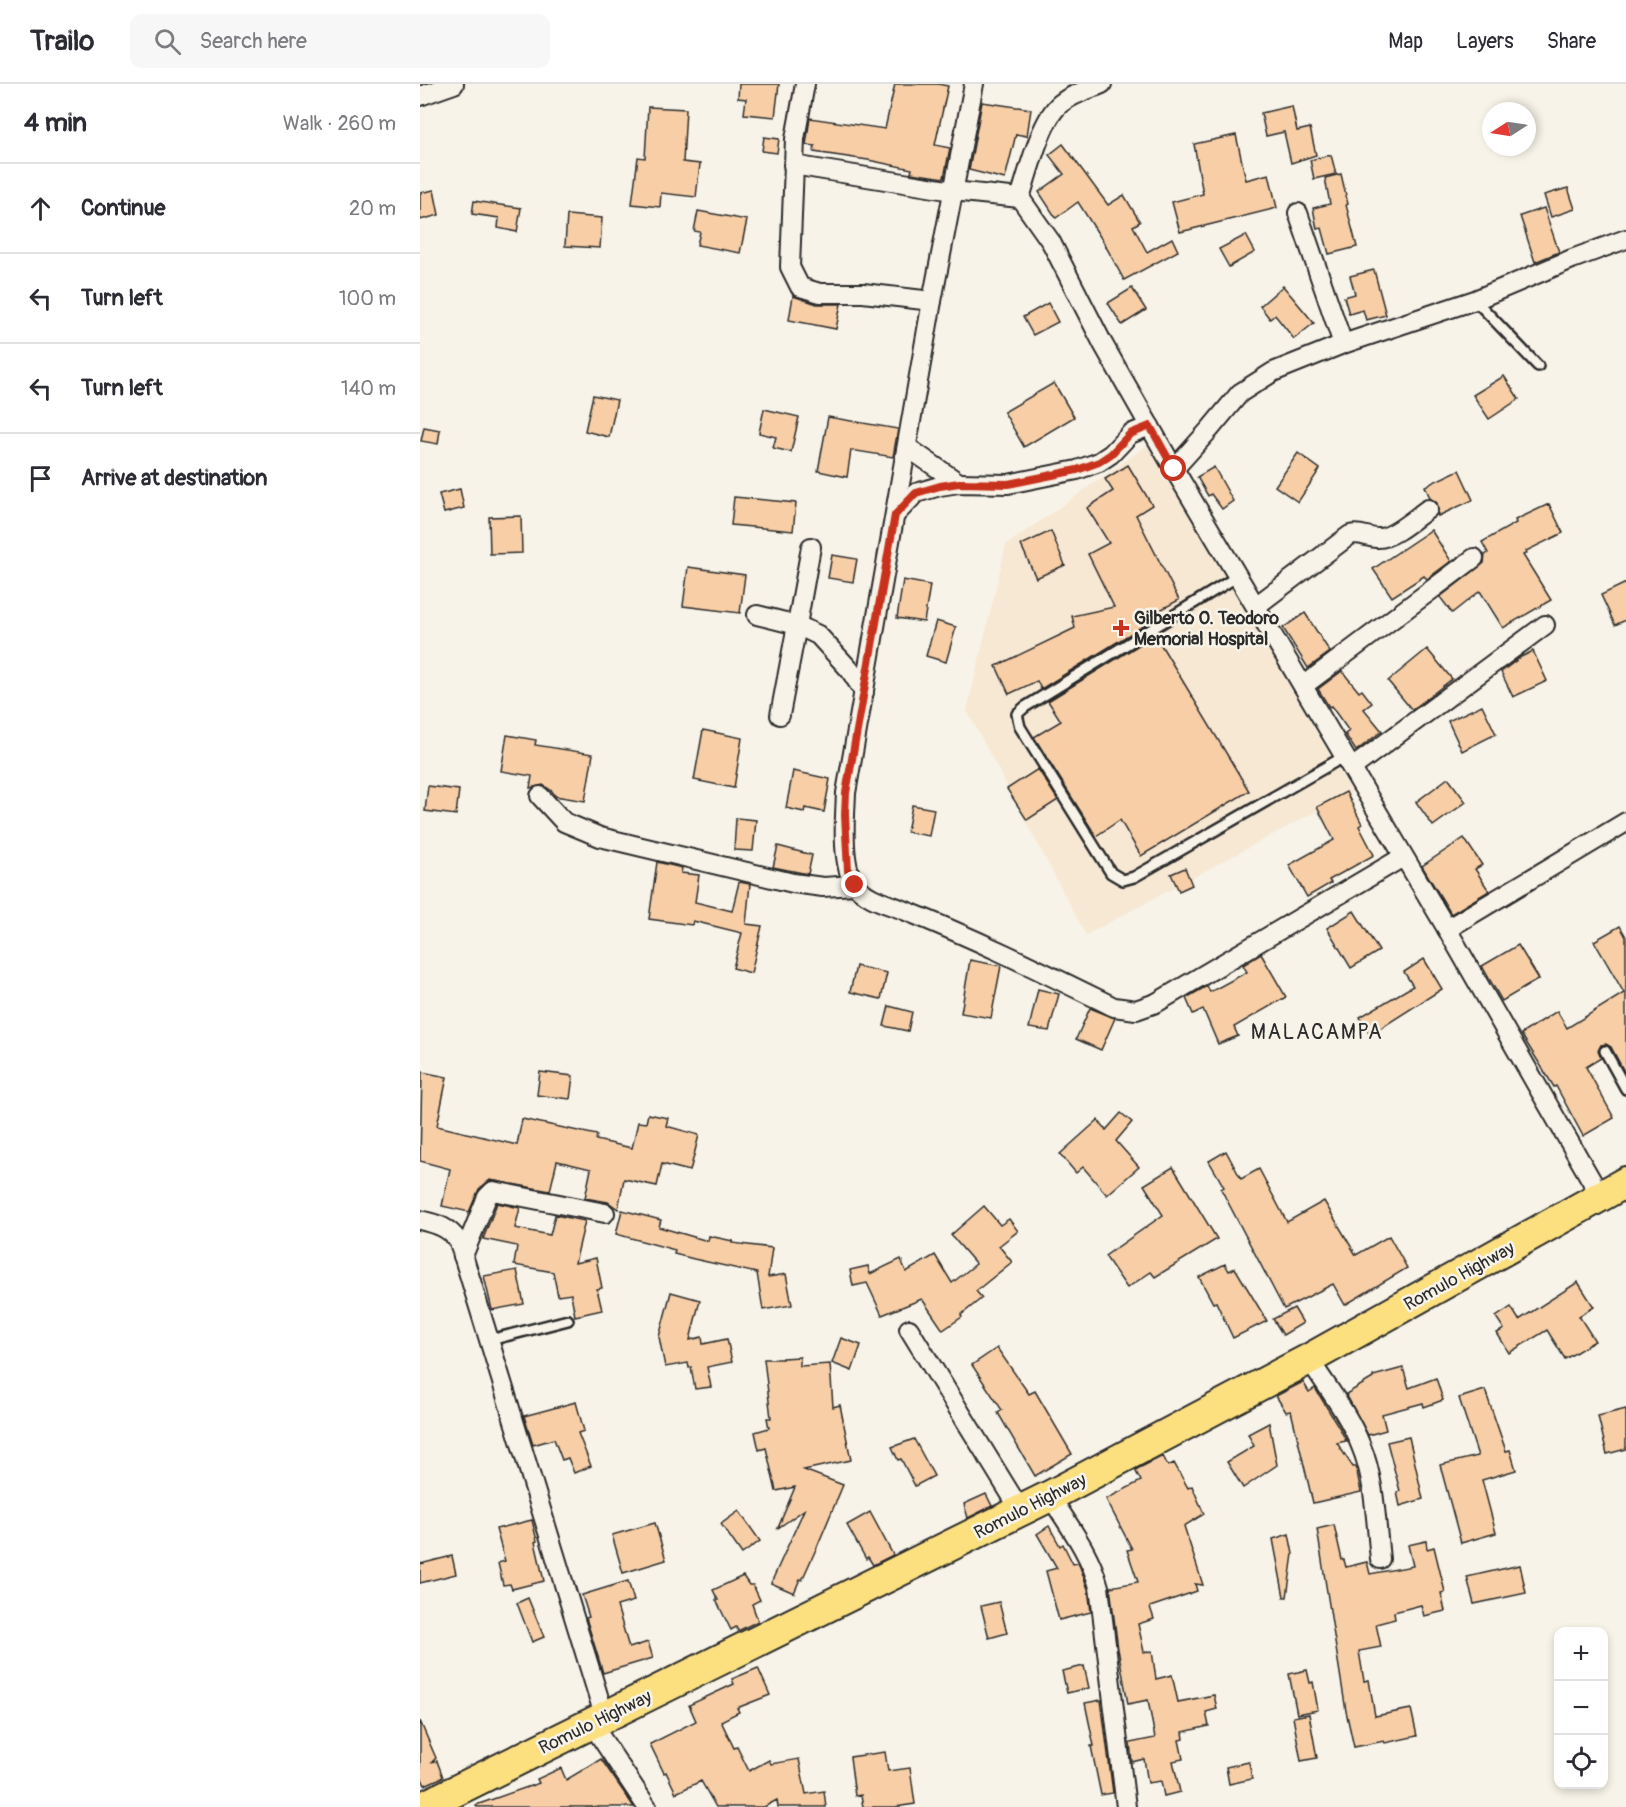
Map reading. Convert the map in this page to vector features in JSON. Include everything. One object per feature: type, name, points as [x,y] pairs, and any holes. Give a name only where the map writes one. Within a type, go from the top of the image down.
[{"type":"highway","name":"Romulo Highway","points":[[423,1807],[1050,1496],[1309,1359],[1626,1182]]},
{"type":"street","points":[[420,96],[454,84]]},
{"type":"street","points":[[805,84],[795,139],[790,267],[800,287],[820,293],[863,293],[932,301]]},
{"type":"street","points":[[974,84],[932,301],[846,793],[848,871],[855,885],[871,898],[960,932],[1114,1006],[1136,1010],[1156,1003],[1402,857]]},
{"type":"street","points":[[1020,198],[1030,165],[1050,115],[1071,96],[1101,84]]},
{"type":"street","points":[[793,165],[953,191],[1020,198],[1051,242],[1103,344],[1174,469],[1349,762],[1402,857],[1447,929],[1601,1197]]},
{"type":"street","points":[[1298,213],[1343,344]]},
{"type":"street","points":[[1174,469],[1240,393],[1273,372],[1343,344],[1475,300],[1626,238]]},
{"type":"street","points":[[895,515],[916,493],[940,486],[959,483],[1008,484],[1077,470],[1099,462],[1111,454],[1130,434],[1150,426]]},
{"type":"street","points":[[907,447],[959,483]]},
{"type":"street","points":[[1256,606],[1350,535],[1357,533],[1377,538],[1387,537],[1428,509]]},
{"type":"street","points":[[780,715],[812,547]]},
{"type":"street","points":[[1304,686],[1473,558]]},
{"type":"street","points":[[757,615],[796,625],[818,635],[850,670],[864,692]]},
{"type":"street","points":[[1349,762],[1545,625]]},
{"type":"street","points":[[540,796],[564,822],[600,837],[793,883],[823,887],[855,885]]},
{"type":"street","points":[[1447,929],[1626,822]]},
{"type":"street","points":[[463,1256],[487,1197],[494,1191],[605,1213]]},
{"type":"street","points":[[420,1220],[440,1224],[452,1232],[459,1242],[490,1340],[599,1721],[647,1807]]},
{"type":"street","points":[[909,1329],[1021,1511]]},
{"type":"street","points":[[1309,1359],[1356,1433],[1362,1448],[1368,1466],[1380,1559]]},
{"type":"street","points":[[1050,1496],[1086,1553],[1099,1587],[1126,1807]]},
{"type":"lane","points":[[1475,300],[1538,366]]},
{"type":"lane","points":[[1238,576],[1025,707],[1017,714],[1020,727],[1111,873],[1123,880],[1134,878],[1349,762]]},
{"type":"lane","points":[[1605,1051],[1626,1089]]},
{"type":"lane","points":[[490,1340],[568,1320]]},
{"type":"shaded area","name":"Gilberto O. Teodoro Memorial Hospital","points":[[1148,445],[1352,792],[1086,935],[967,711],[1006,545]]},
{"type":"building","points":[[739,84],[779,84],[775,117],[744,114],[746,99],[738,98]]},
{"type":"building","points":[[895,84],[948,86],[935,145],[950,148],[944,178],[911,173],[912,169],[868,160],[814,152],[815,146],[806,145],[810,118],[885,129]]},
{"type":"building","points":[[982,102],[1031,109],[1027,136],[1016,134],[1005,179],[969,170]]},
{"type":"building","points":[[1292,106],[1297,131],[1310,128],[1316,155],[1291,163],[1284,132],[1266,136],[1261,113]]},
{"type":"building","points":[[648,107],[686,109],[683,162],[700,164],[696,197],[661,193],[660,207],[632,204],[638,157],[645,158]]},
{"type":"building","points":[[1236,135],[1246,180],[1269,174],[1277,208],[1180,232],[1172,202],[1203,194],[1194,144]]},
{"type":"building","points":[[764,137],[779,139],[777,153],[762,151]]},
{"type":"building","points":[[1063,144],[1108,205],[1124,195],[1140,222],[1133,226],[1147,252],[1172,238],[1178,251],[1124,280],[1078,202],[1056,218],[1039,192],[1064,174],[1049,155]]},
{"type":"building","points":[[1331,155],[1336,174],[1314,179],[1310,160]]},
{"type":"building","points":[[1341,174],[1357,247],[1329,254],[1322,228],[1317,229],[1313,208],[1330,204],[1325,178]]},
{"type":"building","points":[[1568,188],[1575,209],[1551,217],[1544,195]]},
{"type":"building","points":[[434,190],[439,215],[420,220],[420,193]]},
{"type":"building","points":[[474,201],[521,208],[517,232],[498,228],[499,218],[472,214]]},
{"type":"building","points":[[1544,208],[1559,252],[1535,262],[1520,216]]},
{"type":"building","points":[[698,211],[747,220],[740,253],[697,245],[700,232],[694,231]]},
{"type":"building","points":[[567,215],[602,218],[600,248],[565,246]]},
{"type":"building","points":[[1246,235],[1255,252],[1229,267],[1219,249]]},
{"type":"building","points":[[1374,270],[1386,315],[1366,320],[1363,310],[1349,314],[1344,297],[1355,294],[1350,276]]},
{"type":"building","points":[[1283,286],[1314,323],[1294,339],[1275,315],[1270,319],[1260,306]]},
{"type":"building","points":[[1132,288],[1146,310],[1122,325],[1108,303]]},
{"type":"building","points":[[793,296],[817,304],[841,304],[836,329],[789,320]]},
{"type":"building","points":[[1048,303],[1058,322],[1033,335],[1023,317]]},
{"type":"building","points":[[1504,376],[1519,399],[1489,419],[1473,395]]},
{"type":"building","points":[[1054,383],[1074,417],[1024,447],[1004,412]]},
{"type":"building","points":[[593,395],[617,400],[609,437],[585,431]]},
{"type":"building","points":[[764,409],[799,417],[791,452],[773,448],[776,437],[759,433]]},
{"type":"building","points":[[828,417],[898,429],[893,457],[851,450],[847,477],[818,471]]},
{"type":"building","points":[[424,427],[440,430],[438,444],[421,441]]},
{"type":"building","points":[[1298,453],[1320,469],[1298,502],[1275,486]]},
{"type":"building","points":[[1128,465],[1152,505],[1136,515],[1179,600],[1145,618],[1148,623],[1041,689],[1037,681],[1009,694],[996,666],[1075,628],[1072,616],[1114,607],[1088,554],[1109,543],[1087,508],[1113,491],[1105,479]]},
{"type":"building","points":[[1214,467],[1233,501],[1222,509],[1211,494],[1208,496],[1197,477]]},
{"type":"building","points":[[1459,470],[1473,500],[1438,516],[1437,503],[1430,498],[1425,486]]},
{"type":"building","points":[[460,489],[464,508],[444,513],[439,494]]},
{"type":"building","points":[[734,497],[796,503],[793,531],[731,525]]},
{"type":"building","points":[[1549,504],[1563,533],[1526,551],[1527,553],[1523,555],[1551,600],[1503,628],[1480,591],[1452,613],[1440,597],[1484,563],[1485,555],[1488,553],[1482,542],[1516,523],[1515,520]]},
{"type":"building","points":[[521,516],[522,553],[490,554],[489,517]]},
{"type":"building","points":[[1431,530],[1451,561],[1427,579],[1424,576],[1392,597],[1373,569]]},
{"type":"building","points":[[1051,531],[1065,565],[1036,578],[1021,545]]},
{"type":"building","points":[[832,555],[857,559],[853,582],[828,578]]},
{"type":"building","points":[[688,567],[745,575],[740,613],[683,606]]},
{"type":"building","points":[[903,580],[930,585],[924,622],[897,618]]},
{"type":"building","points":[[1626,583],[1626,620],[1615,625],[1601,595]]},
{"type":"building","points":[[1305,613],[1330,652],[1308,668],[1283,628]]},
{"type":"building","points":[[936,621],[956,627],[946,662],[926,656]]},
{"type":"building","points":[[1155,635],[1249,791],[1141,856],[1120,820],[1096,836],[1034,737],[1061,721],[1048,701]]},
{"type":"building","points":[[1427,649],[1452,679],[1412,710],[1388,681]]},
{"type":"building","points":[[1533,651],[1547,681],[1513,697],[1501,672]]},
{"type":"building","points":[[1342,671],[1359,692],[1362,690],[1372,703],[1364,709],[1382,731],[1356,751],[1345,734],[1349,731],[1331,706],[1329,707],[1318,689]]},
{"type":"building","points":[[1482,705],[1496,734],[1462,751],[1448,721]]},
{"type":"building","points":[[703,730],[742,738],[734,788],[694,780]]},
{"type":"building","points":[[507,735],[536,740],[535,745],[593,754],[585,801],[555,796],[543,785],[530,788],[532,776],[501,771]]},
{"type":"building","points":[[1038,769],[1058,800],[1027,820],[1007,789]]},
{"type":"building","points":[[793,771],[830,779],[824,812],[805,808],[804,812],[786,808]]},
{"type":"building","points":[[1448,778],[1466,802],[1433,826],[1416,802]]},
{"type":"building","points":[[428,786],[459,790],[456,815],[425,811]]},
{"type":"building","points":[[1346,792],[1362,824],[1359,826],[1374,855],[1329,880],[1331,883],[1307,897],[1289,865],[1334,840],[1317,807]]},
{"type":"building","points":[[912,805],[934,809],[929,836],[907,832]]},
{"type":"building","points":[[736,818],[756,820],[753,851],[734,850]]},
{"type":"building","points":[[1464,838],[1482,865],[1475,869],[1489,891],[1451,914],[1422,866]]},
{"type":"building","points":[[778,846],[812,855],[808,874],[773,867]]},
{"type":"building","points":[[657,862],[682,868],[681,873],[699,875],[695,902],[732,911],[739,882],[750,884],[746,924],[762,926],[751,973],[733,968],[742,933],[693,921],[692,925],[649,919]]},
{"type":"building","points":[[1185,868],[1192,885],[1179,891],[1171,874]]},
{"type":"building","points":[[1354,911],[1379,951],[1351,968],[1327,928]]},
{"type":"building","points":[[1620,926],[1626,937],[1626,1075],[1611,1047],[1606,1044],[1601,1045],[1598,1051],[1601,1058],[1586,1067],[1614,1118],[1583,1136],[1556,1086],[1554,1087],[1521,1034],[1557,1011],[1567,1028],[1624,993],[1594,941]]},
{"type":"building","points":[[1518,945],[1539,979],[1502,1001],[1482,966]]},
{"type":"building","points":[[1261,954],[1286,997],[1234,1027],[1238,1036],[1218,1044],[1203,1009],[1193,1014],[1186,998],[1207,986],[1210,992],[1247,972],[1243,965]]},
{"type":"building","points":[[1424,959],[1442,989],[1370,1035],[1360,1017],[1413,986],[1404,972]]},
{"type":"building","points":[[970,960],[1001,966],[991,1018],[961,1013]]},
{"type":"building","points":[[856,966],[887,973],[881,999],[850,992]]},
{"type":"building","points":[[1038,989],[1059,994],[1049,1031],[1029,1028]]},
{"type":"building","points":[[889,1006],[912,1012],[908,1031],[884,1026]]},
{"type":"building","points":[[1090,1008],[1115,1018],[1101,1050],[1076,1039]]},
{"type":"building","points":[[422,1072],[447,1077],[437,1126],[517,1145],[522,1119],[597,1135],[596,1140],[632,1148],[638,1122],[646,1123],[648,1114],[668,1118],[666,1126],[699,1135],[690,1171],[662,1164],[657,1186],[624,1179],[618,1209],[608,1202],[585,1198],[591,1169],[557,1161],[550,1191],[490,1180],[479,1189],[469,1212],[442,1206],[450,1169],[420,1161]]},
{"type":"building","points":[[540,1072],[573,1076],[570,1099],[537,1095]]},
{"type":"building","points":[[1121,1113],[1132,1122],[1116,1141],[1139,1167],[1107,1195],[1083,1167],[1076,1173],[1060,1154],[1098,1120],[1106,1130]]},
{"type":"building","points":[[1226,1151],[1241,1179],[1259,1169],[1287,1222],[1324,1201],[1356,1255],[1389,1236],[1407,1268],[1345,1305],[1333,1284],[1284,1309],[1221,1189],[1224,1187],[1209,1161]]},
{"type":"building","points":[[1173,1167],[1217,1239],[1155,1277],[1151,1272],[1127,1288],[1105,1256],[1163,1215],[1144,1185]]},
{"type":"building","points":[[497,1203],[520,1208],[515,1228],[550,1235],[555,1215],[585,1221],[575,1263],[596,1258],[602,1288],[597,1289],[602,1310],[575,1316],[571,1294],[558,1296],[553,1272],[514,1265],[517,1246],[483,1239]]},
{"type":"building","points":[[984,1206],[1000,1225],[1009,1219],[1018,1231],[999,1246],[1012,1262],[976,1291],[982,1298],[961,1315],[962,1317],[943,1330],[922,1299],[882,1315],[867,1283],[853,1286],[850,1270],[868,1266],[870,1274],[901,1259],[906,1272],[935,1255],[952,1283],[976,1264],[951,1235]]},
{"type":"building","points":[[622,1210],[661,1220],[659,1227],[708,1241],[709,1236],[733,1241],[732,1243],[772,1248],[768,1277],[786,1274],[792,1305],[763,1310],[757,1273],[674,1254],[675,1250],[616,1234]]},
{"type":"building","points":[[1225,1264],[1229,1271],[1235,1268],[1267,1321],[1233,1338],[1216,1302],[1213,1303],[1199,1277]]},
{"type":"building","points":[[517,1270],[524,1304],[492,1310],[484,1276]]},
{"type":"building","points":[[1578,1282],[1594,1307],[1579,1316],[1595,1341],[1565,1359],[1547,1330],[1509,1353],[1497,1333],[1504,1329],[1496,1317],[1511,1307],[1519,1320]]},
{"type":"building","points":[[671,1292],[700,1300],[690,1340],[702,1337],[703,1344],[727,1339],[732,1362],[707,1367],[711,1387],[695,1389],[691,1367],[689,1368],[688,1363],[665,1367],[659,1337]]},
{"type":"building","points":[[1294,1308],[1303,1323],[1283,1335],[1273,1319]]},
{"type":"building","points":[[841,1338],[861,1345],[852,1371],[832,1363]]},
{"type":"building","points":[[997,1348],[1029,1394],[1035,1391],[1072,1454],[1035,1476],[998,1413],[1002,1410],[972,1365]]},
{"type":"building","points":[[800,1357],[800,1366],[830,1364],[833,1407],[840,1405],[851,1460],[804,1470],[843,1485],[817,1547],[794,1593],[771,1583],[804,1510],[778,1528],[795,1487],[776,1491],[766,1448],[759,1450],[755,1432],[769,1428],[767,1418],[771,1418],[764,1359]]},
{"type":"building","points":[[1403,1368],[1409,1388],[1436,1378],[1443,1400],[1424,1407],[1423,1403],[1382,1414],[1386,1430],[1368,1435],[1346,1394],[1373,1376]]},
{"type":"building","points":[[1303,1382],[1309,1392],[1315,1388],[1340,1429],[1346,1441],[1337,1443],[1353,1467],[1356,1467],[1361,1492],[1313,1503],[1291,1411],[1286,1412],[1276,1396]]},
{"type":"building","points":[[1485,1390],[1506,1451],[1510,1450],[1516,1470],[1482,1480],[1496,1533],[1461,1543],[1440,1465],[1478,1456],[1459,1398]]},
{"type":"building","points":[[576,1402],[584,1431],[578,1433],[591,1466],[574,1473],[568,1458],[562,1460],[554,1439],[533,1445],[524,1416]]},
{"type":"building","points":[[1626,1409],[1626,1449],[1607,1454],[1598,1416]]},
{"type":"building","points":[[1269,1423],[1277,1465],[1243,1488],[1227,1462],[1254,1446],[1248,1434]]},
{"type":"building","points":[[1409,1437],[1423,1499],[1400,1506],[1397,1492],[1400,1491],[1387,1442]]},
{"type":"building","points":[[914,1439],[934,1476],[915,1486],[892,1447]]},
{"type":"building","points":[[1163,1456],[1168,1466],[1174,1463],[1188,1488],[1192,1486],[1204,1514],[1184,1526],[1203,1585],[1195,1584],[1197,1591],[1150,1607],[1154,1619],[1138,1624],[1144,1652],[1152,1651],[1156,1679],[1172,1675],[1178,1702],[1214,1695],[1217,1709],[1206,1712],[1209,1726],[1183,1732],[1184,1739],[1179,1740],[1183,1759],[1173,1761],[1180,1792],[1164,1796],[1161,1781],[1148,1783],[1144,1759],[1132,1762],[1130,1743],[1155,1738],[1148,1700],[1128,1704],[1110,1587],[1138,1582],[1127,1550],[1132,1549],[1106,1499],[1141,1481],[1135,1470]]},
{"type":"building","points":[[986,1494],[992,1506],[968,1518],[964,1504]]},
{"type":"building","points":[[739,1511],[760,1541],[742,1554],[721,1524]]},
{"type":"building","points":[[870,1512],[893,1555],[873,1565],[868,1557],[866,1559],[847,1525]]},
{"type":"building","points":[[532,1520],[544,1581],[512,1589],[510,1584],[503,1585],[498,1563],[505,1561],[496,1529]]},
{"type":"building","points":[[655,1523],[666,1560],[623,1573],[612,1535]]},
{"type":"building","points":[[1334,1525],[1342,1560],[1346,1567],[1367,1562],[1370,1574],[1413,1566],[1408,1545],[1426,1541],[1427,1549],[1434,1547],[1445,1592],[1441,1593],[1445,1611],[1424,1616],[1421,1605],[1394,1612],[1395,1619],[1376,1624],[1381,1647],[1359,1651],[1364,1681],[1369,1680],[1375,1716],[1411,1709],[1417,1736],[1354,1747],[1346,1711],[1317,1529]]},
{"type":"building","points":[[1049,1526],[1060,1546],[1063,1544],[1073,1564],[1078,1563],[1080,1567],[1088,1589],[1091,1612],[1059,1620],[1046,1571],[1057,1568],[1037,1534]]},
{"type":"building","points":[[1289,1534],[1293,1554],[1287,1597],[1284,1597],[1273,1539]]},
{"type":"building","points":[[452,1556],[456,1574],[420,1583],[420,1564]]},
{"type":"building","points":[[1520,1565],[1526,1593],[1474,1604],[1467,1577]]},
{"type":"building","points":[[743,1576],[749,1585],[753,1585],[760,1600],[752,1604],[758,1621],[738,1631],[736,1627],[731,1630],[713,1590]]},
{"type":"building","points":[[628,1581],[634,1601],[617,1606],[629,1648],[648,1642],[653,1658],[603,1673],[586,1618],[589,1617],[582,1595]]},
{"type":"building","points":[[528,1598],[544,1637],[532,1642],[517,1603]]},
{"type":"building","points":[[999,1602],[1007,1633],[989,1638],[981,1606]]},
{"type":"building","points":[[1084,1666],[1089,1688],[1067,1693],[1062,1671]]},
{"type":"building","points":[[758,1668],[770,1695],[737,1708],[739,1712],[721,1721],[734,1748],[737,1747],[749,1771],[769,1760],[771,1764],[799,1759],[806,1794],[824,1791],[826,1807],[778,1807],[777,1800],[764,1807],[716,1807],[701,1781],[676,1793],[666,1772],[664,1773],[650,1744],[696,1721],[689,1705],[734,1684],[732,1679]]},
{"type":"building","points":[[1307,1670],[1310,1683],[1313,1682],[1318,1710],[1297,1714],[1289,1674]]},
{"type":"building","points":[[1101,1700],[1113,1793],[1101,1795],[1085,1703]]},
{"type":"building","points":[[1309,1714],[1317,1758],[1301,1761],[1293,1717]]},
{"type":"building","points":[[420,1721],[436,1758],[431,1763],[437,1761],[443,1777],[425,1785],[420,1775]]},
{"type":"building","points":[[885,1752],[888,1771],[910,1768],[915,1804],[895,1807],[863,1807],[861,1795],[855,1796],[850,1757]]},
{"type":"building","points":[[601,1759],[634,1807],[477,1807],[476,1805],[539,1783],[537,1779],[561,1768],[566,1780]]},
{"type":"building","points":[[1249,1762],[1252,1779],[1229,1784],[1226,1767]]},
{"type":"place","name":"Gilberto O. Teodoro Memorial Hospital","points":[[1121,628]]},
{"type":"district","name":"MALACAMPA","points":[[1317,1032]]},
{"type":"route","points":[[855,885],[848,871],[846,793],[895,515],[916,493],[940,486],[959,483],[1008,484],[1077,470],[1099,462],[1111,454],[1130,434],[1150,426],[1174,469]]}]
